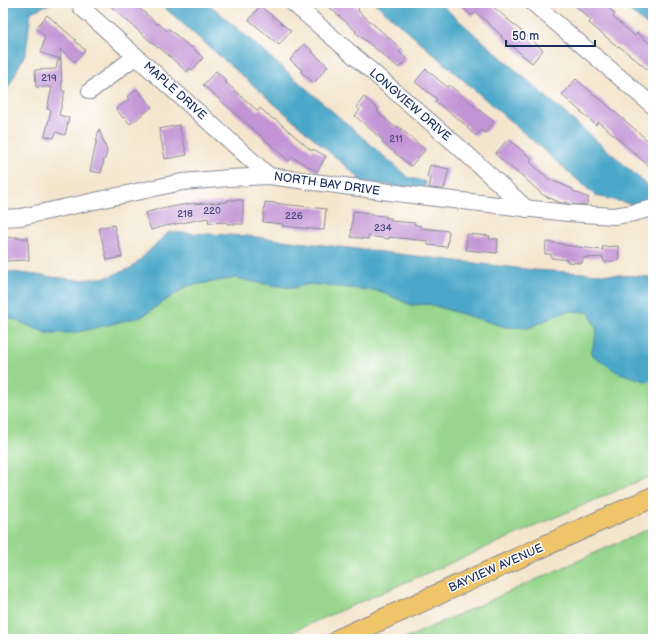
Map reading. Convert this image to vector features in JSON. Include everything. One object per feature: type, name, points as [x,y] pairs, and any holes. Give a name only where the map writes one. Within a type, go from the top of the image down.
[{"type":"main road","name":"BAYVIEW AVENUE","points":[[339,639],[653,497]]},
{"type":"street","name":"LONGVIEW DRIVE","points":[[293,3],[459,147],[527,209]]},
{"type":"street","points":[[533,3],[653,106]]},
{"type":"street","name":"MAPLE DRIVE","points":[[81,7],[269,176]]},
{"type":"street","points":[[90,91],[136,56]]},
{"type":"street","name":"NORTH BAY DRIVE","points":[[3,218],[21,217],[182,182],[269,176],[427,197],[568,213],[614,216],[653,208]]},
{"type":"green space","points":[[236,278],[292,288],[309,284],[380,291],[411,305],[429,304],[506,327],[528,328],[567,311],[589,312],[597,330],[648,382],[653,377],[653,475],[275,639],[3,639],[3,315],[46,333],[141,317],[187,286]]},
{"type":"green space","points":[[653,527],[653,639],[404,639]]},
{"type":"water","points":[[3,3],[52,3],[31,12],[26,52],[3,98]]},
{"type":"water","points":[[159,3],[208,3],[408,177],[426,182],[424,190],[359,181],[358,177]]},
{"type":"water","points":[[375,3],[439,3],[653,190],[653,201],[645,207],[596,196]]},
{"type":"water","points":[[621,3],[653,3],[653,31]]},
{"type":"water","points":[[169,232],[248,236],[533,270],[653,277],[653,377],[648,382],[617,372],[591,354],[597,330],[589,312],[567,311],[528,328],[506,327],[429,304],[411,305],[380,291],[309,284],[292,288],[236,278],[187,286],[141,317],[74,333],[46,333],[3,315],[3,271],[79,280],[107,277],[131,268]]},
{"type":"building","points":[[107,3],[134,3],[157,24],[158,23],[167,31],[169,29],[191,48],[192,47],[203,58],[192,70],[190,68],[187,72]]},
{"type":"building","points":[[324,3],[352,3],[359,9],[358,11],[402,49],[399,52],[407,59],[399,68],[355,32],[356,31]]},
{"type":"building","points":[[457,3],[489,3],[543,50],[532,63],[501,37],[502,36],[476,12],[472,16]]},
{"type":"building","points":[[572,3],[603,3],[615,14],[613,17],[635,36],[637,33],[653,46],[653,74],[589,23],[591,20]]},
{"type":"building","points":[[260,6],[291,31],[279,45],[249,20]]},
{"type":"building","points":[[47,15],[76,40],[75,41],[85,50],[75,62],[60,49],[61,59],[41,53],[45,36],[36,28]]},
{"type":"building","points":[[304,44],[328,66],[314,83],[290,60]]},
{"type":"building","points":[[58,60],[61,60],[62,91],[65,91],[59,115],[69,118],[65,135],[56,132],[54,138],[45,136],[51,110],[47,109],[52,87],[36,87],[35,70],[56,69]]},
{"type":"building","points":[[426,69],[447,87],[449,85],[494,122],[485,133],[481,130],[476,136],[467,128],[468,127],[435,101],[437,99],[415,82]]},
{"type":"building","points":[[216,71],[227,81],[225,82],[258,111],[260,108],[312,151],[313,149],[326,156],[317,172],[292,157],[289,161],[203,85]]},
{"type":"building","points":[[576,79],[653,145],[653,170],[606,128],[598,122],[596,125],[562,95]]},
{"type":"building","points":[[137,89],[152,107],[130,124],[116,109],[129,99],[127,97]]},
{"type":"building","points":[[364,97],[379,110],[377,112],[396,128],[398,126],[425,150],[411,166],[382,142],[383,140],[355,116],[360,110],[356,107]]},
{"type":"building","points":[[179,125],[187,155],[165,159],[159,129]]},
{"type":"building","points":[[99,129],[107,151],[101,173],[90,171]]},
{"type":"building","points":[[508,139],[532,159],[530,162],[550,180],[573,189],[573,191],[589,198],[586,205],[569,204],[565,202],[561,203],[543,195],[495,154]]},
{"type":"building","points":[[430,165],[449,169],[444,189],[429,188],[431,179],[427,177]]},
{"type":"building","points":[[227,200],[243,200],[243,224],[227,224],[227,222],[209,223],[208,218],[151,230],[145,213],[188,204],[227,202]]},
{"type":"building","points":[[265,202],[326,209],[324,230],[282,226],[283,224],[263,222]]},
{"type":"building","points":[[353,211],[370,213],[370,215],[386,216],[386,218],[391,218],[391,221],[415,223],[415,225],[421,226],[421,228],[449,231],[447,247],[428,245],[428,241],[389,237],[389,239],[368,236],[368,239],[351,237]]},
{"type":"building","points":[[114,225],[122,257],[107,260],[99,228]]},
{"type":"building","points":[[467,234],[490,236],[489,239],[498,239],[497,253],[466,250]]},
{"type":"building","points":[[5,238],[28,238],[29,260],[6,261]]},
{"type":"building","points":[[546,242],[603,250],[602,247],[618,246],[619,260],[604,262],[603,257],[583,258],[582,263],[567,262],[568,260],[551,258],[551,254],[545,254]]}]
